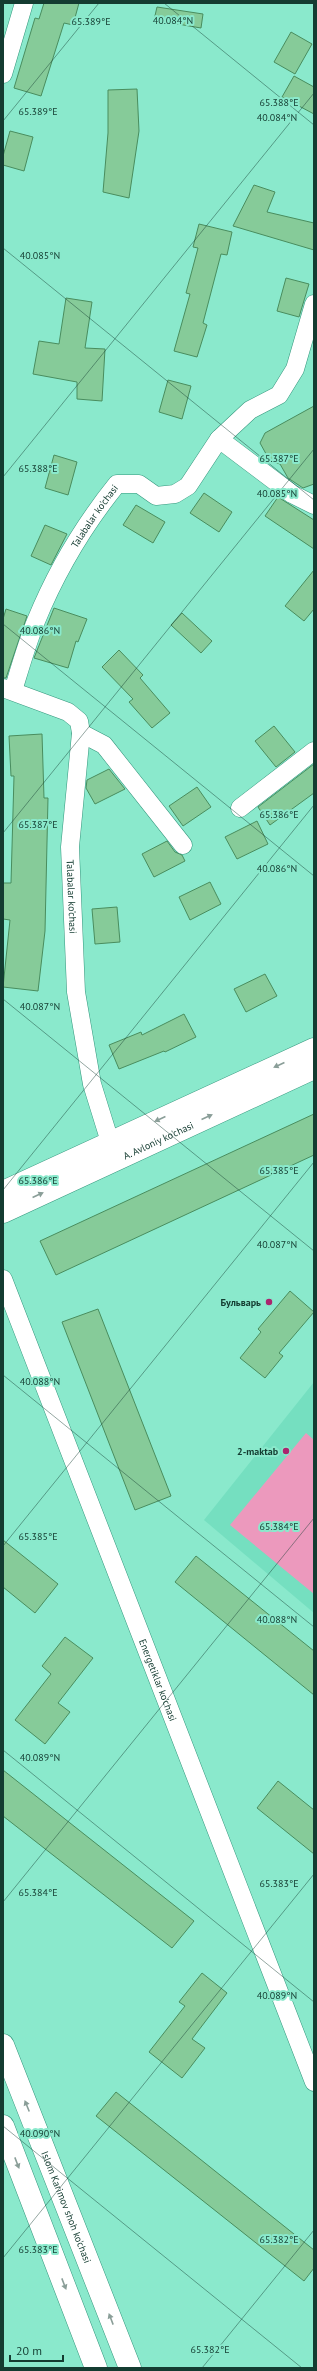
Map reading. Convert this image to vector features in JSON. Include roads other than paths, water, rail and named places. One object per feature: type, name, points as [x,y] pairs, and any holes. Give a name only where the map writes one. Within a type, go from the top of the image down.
[{"type":"main road","name":"A. Avloniy ko'chasi","points":[[3,1192],[314,1049]]},
{"type":"main road","name":"A. Avloniy ko'chasi","points":[[3,1212],[314,1068]]},
{"type":"main road","name":"Islom Karimov shoh ko'chasi","points":[[3,2045],[130,2368]]},
{"type":"main road","points":[[3,2126],[96,2368]]},
{"type":"street","points":[[3,74],[24,3]]},
{"type":"street","points":[[314,304],[295,369],[279,395],[250,410],[218,439],[292,494],[314,506]]},
{"type":"street","name":"Talabalar ko'chasi","points":[[110,1142],[92,1084],[76,992],[70,847],[81,733],[79,721],[68,712],[8,689],[58,571],[104,501],[117,484],[139,484],[156,496],[175,494],[188,486],[218,439]]},
{"type":"street","points":[[81,733],[104,745],[183,846]]},
{"type":"street","points":[[240,808],[314,751]]},
{"type":"street","name":"Energetiklar ko'chasi","points":[[3,1279],[314,2082]]},
{"type":"place","name":"Бульварь","points":[[269,1302]]},
{"type":"place","name":"2-maktab","points":[[286,1451]]}]
